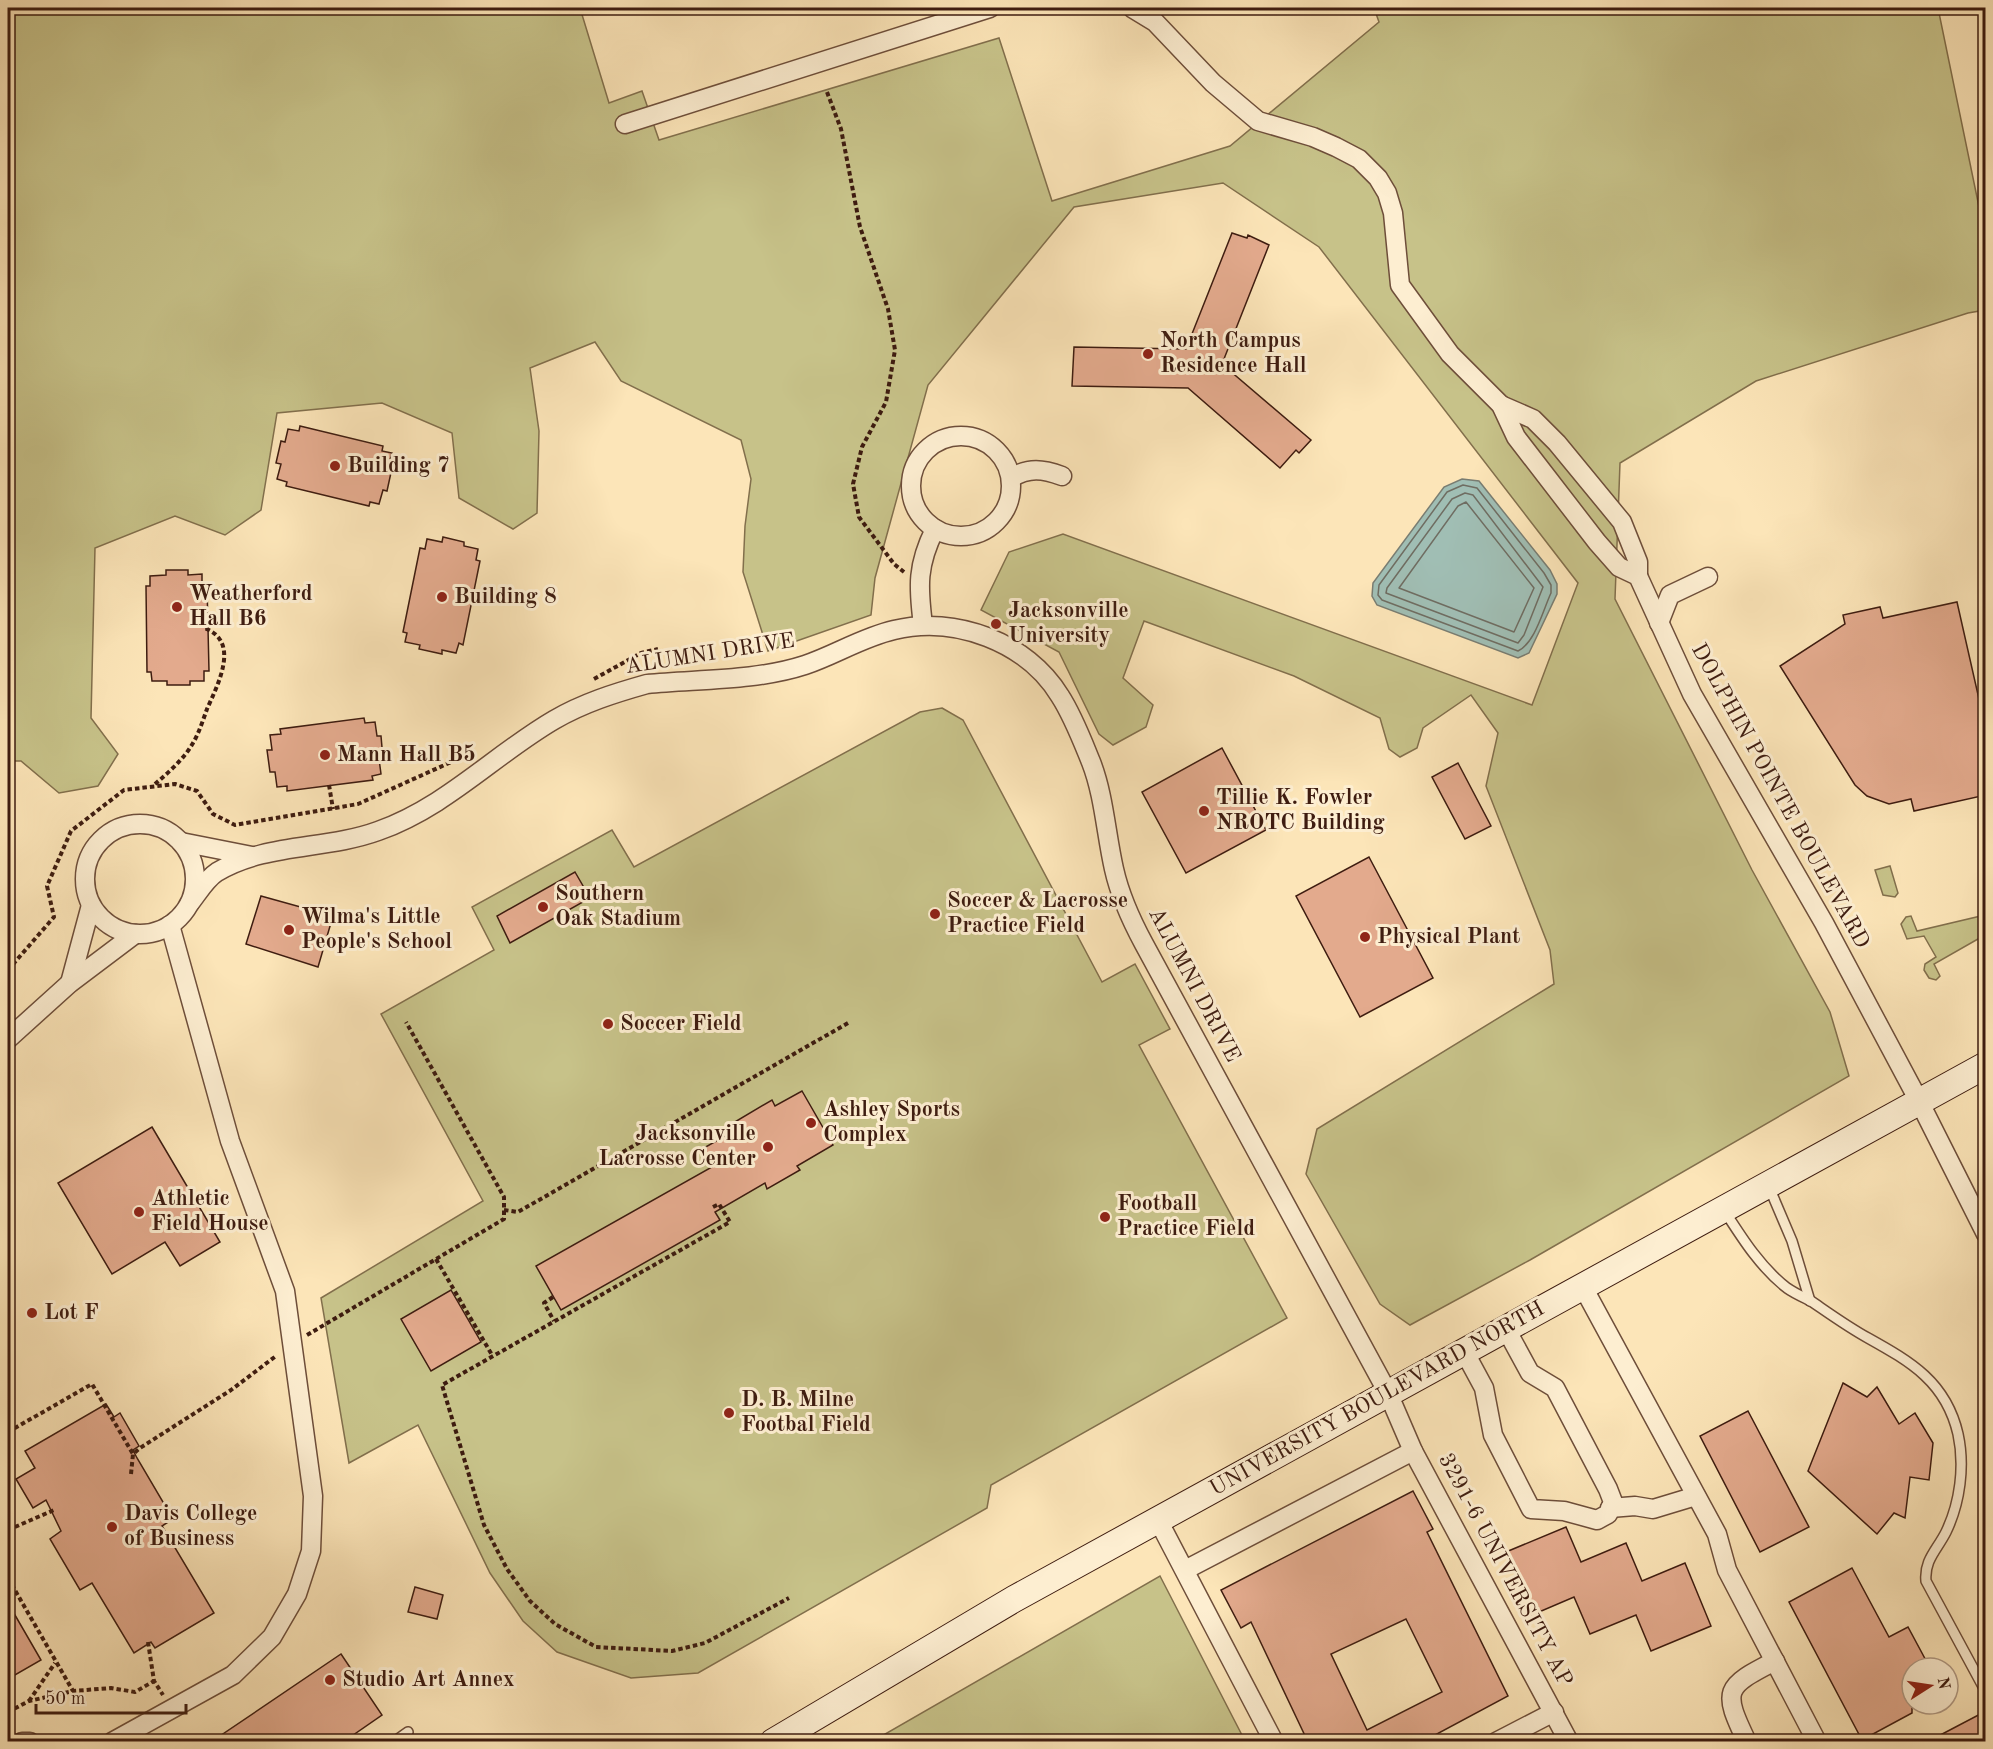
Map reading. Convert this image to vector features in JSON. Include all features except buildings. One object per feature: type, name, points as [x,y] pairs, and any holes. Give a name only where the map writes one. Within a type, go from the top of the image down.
[{"type":"main road","name":"UNIVERSITY BOULEVARD NORTH","points":[[773,1742],[1004,1605],[1986,1065]]},
{"type":"street","points":[[625,124],[990,8]]},
{"type":"street","points":[[1137,9],[1155,22],[1213,83],[1258,121],[1313,137],[1336,147],[1359,159],[1378,178],[1387,193],[1393,213],[1401,285],[1450,354],[1501,405],[1516,437],[1597,542],[1618,567],[1638,576]]},
{"type":"street","name":"DOLPHIN POINTE BOULEVARD","points":[[1501,405],[1533,419],[1622,522],[1638,562],[1638,576],[1692,694],[1824,923],[1920,1103],[1986,1234]]},
{"type":"street","points":[[965,436],[981,440],[995,449],[1006,462],[1011,478],[1011,495],[1006,510],[996,523],[982,532],[967,537],[950,536],[935,529],[922,518],[914,504],[911,487],[913,471],[921,456],[933,444],[948,437],[965,436]]},
{"type":"street","points":[[1011,478],[1021,472],[1036,469],[1062,476]]},
{"type":"street","points":[[923,625],[919,574],[924,551],[935,529]]},
{"type":"street","points":[[1659,623],[1670,595],[1708,577]]},
{"type":"street","name":"ALUMNI DRIVE","points":[[190,903],[215,873],[252,856],[377,832],[410,817],[465,785],[525,739],[582,705],[647,684],[754,675],[804,665],[892,630],[923,625],[977,633],[1000,642],[1023,656],[1060,696],[1096,774],[1114,870],[1125,908],[1388,1393],[1413,1451]]},
{"type":"street","points":[[132,824],[150,824],[167,830],[181,842],[190,857],[195,872],[190,903],[170,925],[153,933],[135,934],[117,930],[103,921],[91,905],[85,888],[88,862],[101,839],[116,829],[132,824]]},
{"type":"street","name":"ALUMNI DRIVE","points":[[181,842],[252,856]]},
{"type":"street","points":[[70,983],[91,905]]},
{"type":"street","points":[[112,1742],[233,1675],[272,1637],[300,1584],[310,1551],[313,1496],[294,1343],[285,1292],[230,1141],[170,925]]},
{"type":"street","points":[[8,1039],[70,983],[135,934]]},
{"type":"street","points":[[1583,1287],[1717,1534],[1727,1570],[1817,1742]]},
{"type":"street","points":[[1464,1351],[1484,1388],[1493,1435],[1531,1509],[1564,1511],[1588,1520],[1598,1520],[1608,1514],[1613,1502],[1608,1489],[1555,1388],[1530,1373],[1506,1329]]},
{"type":"street","points":[[1185,1570],[1413,1451]]},
{"type":"street","name":"3291-6 UNIVERSITY AP","points":[[1413,1451],[1569,1742]]},
{"type":"street","points":[[1610,1508],[1635,1506],[1653,1509],[1696,1496]]},
{"type":"street","points":[[1158,1520],[1274,1742]]},
{"type":"street","points":[[1747,1742],[1731,1708],[1730,1694],[1738,1680],[1775,1661]]},
{"type":"street","points":[[1496,1742],[1554,1712]]},
{"type":"street","points":[[22,1742],[30,1742]]},
{"type":"lane","points":[[1768,1186],[1792,1241],[1810,1301]]},
{"type":"lane","points":[[1724,1210],[1763,1264],[1787,1288],[1849,1328],[1902,1355],[1928,1376],[1946,1403],[1958,1434],[1960,1470],[1958,1503],[1946,1533],[1928,1561],[1926,1581],[1986,1692]]},
{"type":"lane","points":[[394,1742],[408,1732]]},
{"type":"path","points":[[826,92],[842,129],[860,227],[888,309],[895,351],[886,402],[862,447],[853,484],[859,517],[902,572],[919,574]]},
{"type":"path","points":[[155,784],[180,760],[193,743],[222,673],[225,651],[222,640],[215,632],[204,628],[208,628]]},
{"type":"path","points":[[584,686],[641,653],[658,649]]},
{"type":"path","points":[[9,966],[54,917],[47,886],[70,831],[124,790],[155,784],[176,784],[197,791],[213,814],[235,825],[333,809],[381,796],[470,753]]},
{"type":"path","points":[[329,785],[333,809]]},
{"type":"path","points":[[133,1454],[231,1390],[294,1343],[504,1219],[504,1197],[406,1022]]},
{"type":"path","points":[[504,1210],[518,1212],[848,1023]]},
{"type":"path","points":[[713,1207],[719,1204],[730,1222],[442,1385],[484,1525],[507,1569],[530,1601],[555,1624],[596,1647],[672,1651],[705,1643],[789,1598]]},
{"type":"path","points":[[436,1258],[492,1355]]},
{"type":"path","points":[[553,1297],[544,1303],[554,1321]]},
{"type":"path","points":[[8,1432],[92,1384],[133,1454],[131,1474]]},
{"type":"path","points":[[8,1530],[54,1510]]},
{"type":"path","points":[[8,1578],[73,1691]]},
{"type":"path","points":[[148,1642],[154,1681],[171,1710]]},
{"type":"path","points":[[29,1701],[56,1662]]},
{"type":"path","points":[[8,1712],[29,1701],[73,1691],[111,1688],[135,1692],[154,1681]]},
{"type":"shaded area","points":[[8,8],[580,8],[609,103],[642,91],[659,140],[999,38],[1052,201],[1230,146],[1379,22],[1374,8],[1938,8],[1985,236],[1985,310],[1968,313],[1756,381],[1620,463],[1615,599],[1752,870],[1830,1012],[1849,1076],[1530,1260],[1410,1325],[1380,1304],[1306,1174],[1317,1129],[1554,984],[1550,950],[1486,786],[1498,733],[1471,695],[1423,728],[1417,748],[1400,757],[1389,749],[1380,718],[1294,676],[1144,621],[1123,678],[1153,705],[1146,727],[1113,745],[1099,734],[1059,652],[981,610],[1009,552],[1063,534],[1532,705],[1578,583],[1319,247],[1223,183],[1074,207],[928,385],[875,578],[871,615],[768,651],[743,572],[745,526],[751,479],[741,440],[621,381],[595,342],[530,368],[539,431],[537,513],[513,529],[459,498],[452,433],[382,403],[277,413],[261,510],[225,535],[175,516],[95,548],[91,718],[118,754],[98,786],[59,793],[21,761],[8,761]]},
{"type":"shaded area","name":"Ashley Sports Complex","points":[[942,708],[963,720],[1102,982],[1135,964],[1170,1029],[1139,1045],[1287,1318],[991,1485],[987,1508],[698,1673],[631,1678],[557,1652],[523,1621],[490,1573],[418,1425],[349,1463],[321,1298],[483,1201],[381,1014],[494,950],[472,907],[612,830],[634,867],[920,712]]},
{"type":"shaded area","points":[[1890,866],[1898,893],[1895,897],[1883,895],[1875,870]]},
{"type":"shaded area","points":[[1985,915],[1985,935],[1934,964],[1940,976],[1936,980],[1929,978],[1924,970],[1925,964],[1936,957],[1924,936],[1907,939],[1901,924],[1906,917],[1911,916],[1917,931]]},
{"type":"shaded area","points":[[1160,1576],[1245,1741],[873,1741]]},
{"type":"water","points":[[1462,479],[1479,481],[1550,570],[1557,584],[1557,594],[1529,653],[1518,658],[1377,605],[1372,596],[1373,583],[1444,487]]},
{"type":"place","name":"North Campus Residence Hall","points":[[1148,354]]},
{"type":"place","name":"Building 7","points":[[335,466]]},
{"type":"place","name":"Building 8","points":[[442,597]]},
{"type":"place","name":"Weatherford Hall B6","points":[[177,607]]},
{"type":"place","name":"Jacksonville University","points":[[996,624]]},
{"type":"place","name":"Mann Hall B5","points":[[325,755]]},
{"type":"place","name":"Tillie K. Fowler NROTC Building","points":[[1204,811]]},
{"type":"place","name":"Southern Oak Stadium","points":[[543,907]]},
{"type":"place","name":"Soccer & Lacrosse Practice Field","points":[[935,914]]},
{"type":"place","name":"Wilma's Little People's School","points":[[289,930]]},
{"type":"place","name":"Physical Plant","points":[[1365,937]]},
{"type":"place","name":"Soccer Field","points":[[608,1024]]},
{"type":"place","name":"Ashley Sports Complex","points":[[811,1123]]},
{"type":"place","name":"Jacksonville Lacrosse Center","points":[[768,1147]]},
{"type":"place","name":"Athletic Field House","points":[[139,1212]]},
{"type":"place","name":"Football Practice Field","points":[[1105,1217]]},
{"type":"place","name":"Lot F","points":[[32,1313]]},
{"type":"place","name":"D. B. Milne Footbal Field","points":[[729,1413]]},
{"type":"place","name":"Davis College of Business","points":[[112,1527]]},
{"type":"place","name":"Studio Art Annex","points":[[330,1680]]}]
